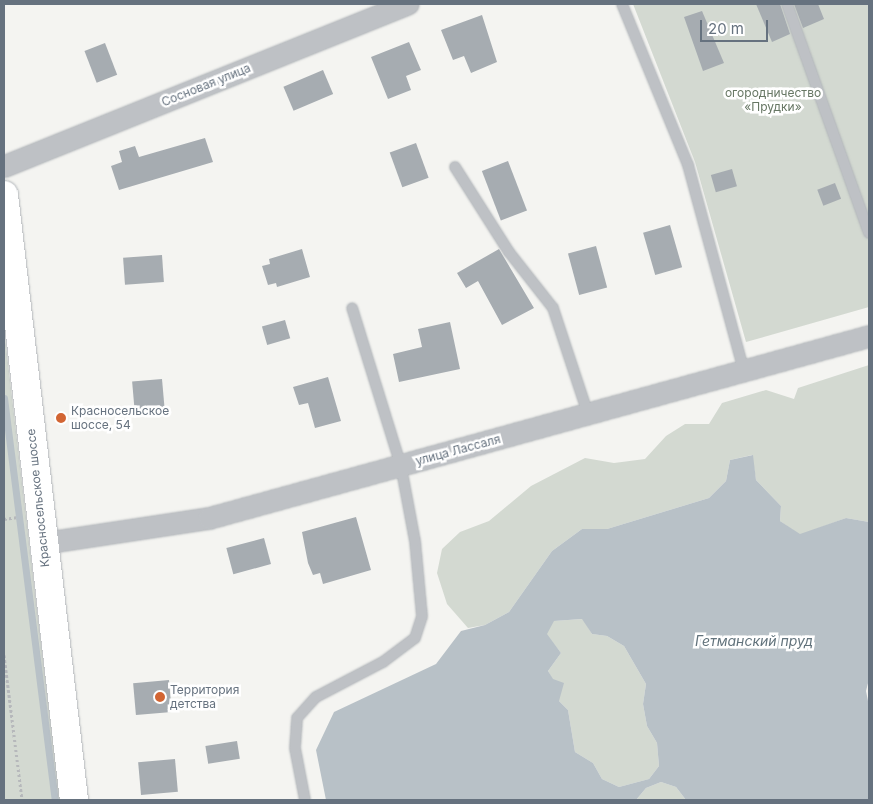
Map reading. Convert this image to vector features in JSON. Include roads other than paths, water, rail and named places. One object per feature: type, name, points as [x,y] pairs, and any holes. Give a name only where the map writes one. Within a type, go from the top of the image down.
[{"type":"main road","name":"Красносельское шоссе","points":[[4,195],[74,800]]},
{"type":"street","name":"Сосновая улица","points":[[4,166],[408,4]]},
{"type":"street","name":"улица Лассаля","points":[[43,543],[209,518],[869,336]]},
{"type":"lane","points":[[622,4],[688,165],[744,371]]},
{"type":"lane","points":[[787,4],[869,233]]},
{"type":"lane","points":[[454,166],[509,252],[553,308],[588,414]]},
{"type":"lane","points":[[305,800],[295,748],[296,718],[316,697],[383,662],[415,638],[422,616],[422,588],[401,466],[352,308]]},
{"type":"water","name":"Гетманский пруд","points":[[753,455],[756,480],[781,506],[780,521],[800,534],[846,518],[869,522],[869,679],[866,691],[869,706],[869,800],[686,800],[676,787],[661,782],[646,788],[636,800],[326,800],[316,750],[334,712],[436,664],[461,631],[485,625],[509,612],[552,551],[582,529],[607,529],[709,498],[726,481],[730,460]],"holes":[[[582,619],[592,634],[607,636],[624,646],[646,684],[643,704],[647,726],[657,743],[659,766],[649,779],[619,787],[602,779],[593,763],[575,752],[568,710],[559,701],[564,683],[553,679],[548,671],[561,653],[547,634],[554,621]]]},
{"type":"waterway","points":[[4,398],[55,800]]},
{"type":"place","name":"Красносельское шоссе, 54","points":[[61,418]]},
{"type":"place","name":"Территория детства","points":[[160,697]]},
{"type":"park label","name":"огородничество «Прудки»","points":[[773,100]]}]
